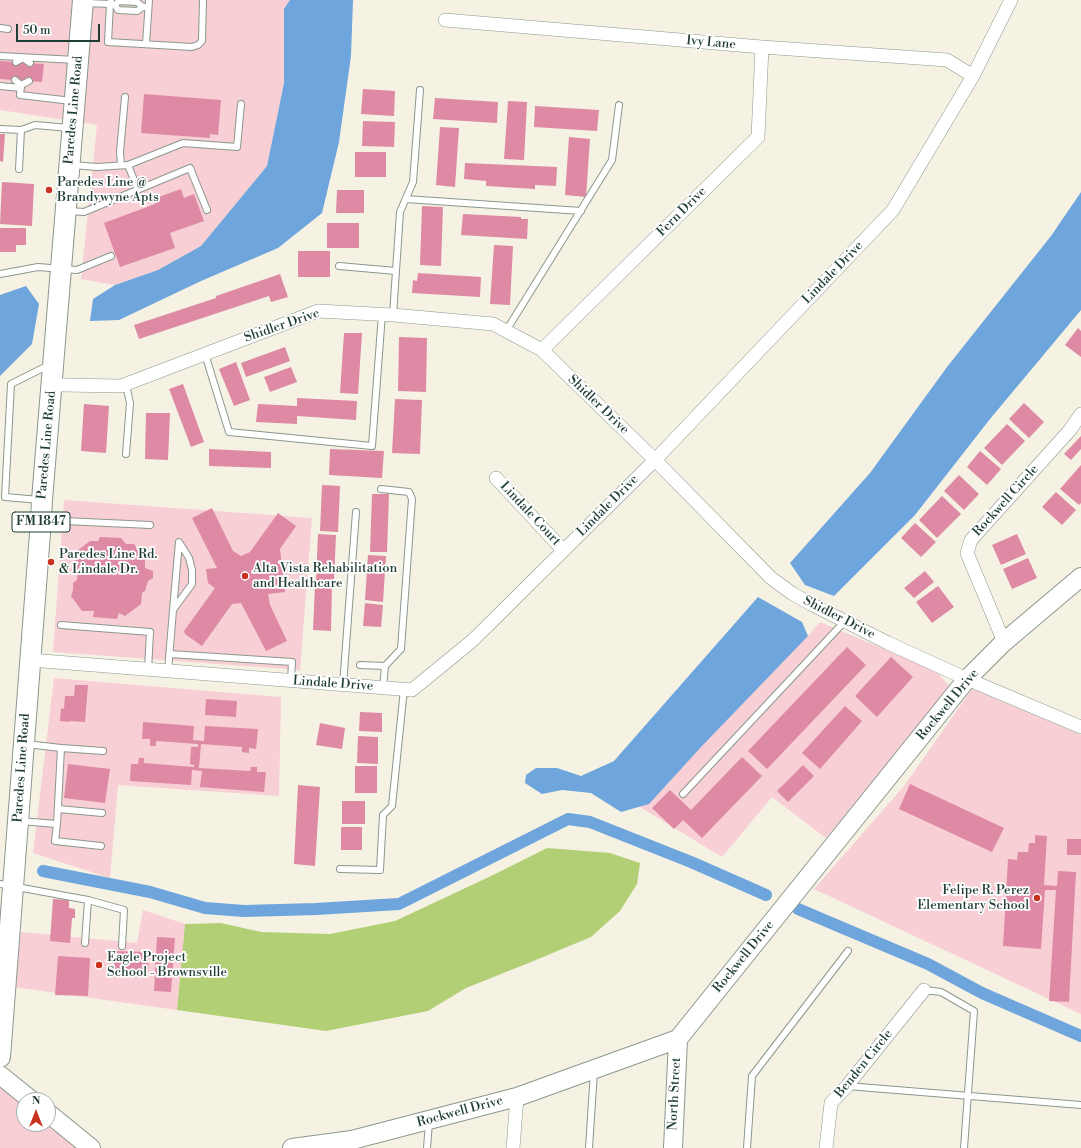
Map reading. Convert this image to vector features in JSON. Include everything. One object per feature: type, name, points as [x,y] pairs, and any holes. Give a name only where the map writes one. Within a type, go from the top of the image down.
[{"type":"main road","name":"Paredes Line Road","points":[[0,1057],[6,885],[18,821],[42,520],[42,500],[83,1]]},
{"type":"street","name":"Lindale Drive","points":[[30,660],[412,690],[472,641],[655,460],[893,210],[973,76],[1011,0]]},
{"type":"street","name":"Ivy Lane","points":[[445,20],[762,48],[947,60],[973,76]]},
{"type":"street","name":"Fern Drive","points":[[542,350],[758,137],[762,48]]},
{"type":"street","name":"Shidler Drive","points":[[52,384],[126,385],[318,311],[493,324],[542,350],[655,460],[772,578],[793,594],[888,643],[967,679],[1081,727]]},
{"type":"street","name":"Rockwell Circle","points":[[1004,642],[967,553],[971,540],[1070,430],[1081,414]]},
{"type":"street","name":"Lindale Court","points":[[496,478],[563,550]]},
{"type":"street","name":"Rockwell Drive","points":[[292,1148],[352,1144],[430,1120],[517,1097],[678,1039],[967,679],[1004,642],[1081,577]]},
{"type":"street","name":"Benden Circle","points":[[826,1148],[831,1104],[924,990]]},
{"type":"street","name":"North Street","points":[[673,1148],[678,1039]]},
{"type":"street","points":[[0,1075],[22,1092]]},
{"type":"street","points":[[513,1148],[517,1097]]},
{"type":"street","points":[[56,1120],[91,1148]]},
{"type":"lane","points":[[146,44],[146,7],[149,0]]},
{"type":"lane","points":[[112,3],[108,42],[192,47],[198,45],[202,41],[203,0]]},
{"type":"lane","points":[[83,1],[112,3],[119,1],[137,2],[146,7]]},
{"type":"lane","points":[[0,28],[8,29]]},
{"type":"lane","points":[[0,56],[78,60]]},
{"type":"lane","points":[[16,62],[23,58]]},
{"type":"lane","points":[[23,58],[30,63]]},
{"type":"lane","points":[[14,80],[21,86]]},
{"type":"lane","points":[[0,86],[21,86],[29,81]]},
{"type":"lane","points":[[21,86],[20,95],[74,101]]},
{"type":"lane","points":[[205,354],[229,432],[372,446],[388,315],[396,271],[400,212],[413,182],[420,90]]},
{"type":"lane","points":[[121,165],[120,152],[126,97]]},
{"type":"lane","points":[[69,165],[97,167],[128,165],[183,143],[237,147],[241,104]]},
{"type":"lane","points":[[506,331],[612,160],[619,105]]},
{"type":"lane","points":[[0,129],[21,130],[35,125],[72,128]]},
{"type":"lane","points":[[19,169],[21,130]]},
{"type":"lane","points":[[128,165],[138,190]]},
{"type":"lane","points":[[66,210],[84,212],[190,168],[207,210]]},
{"type":"lane","points":[[406,199],[581,211]]},
{"type":"lane","points":[[0,274],[38,267],[77,270],[111,256]]},
{"type":"lane","points":[[339,266],[396,271]]},
{"type":"lane","points":[[42,500],[5,497],[11,384],[54,363]]},
{"type":"lane","points":[[126,385],[130,403],[126,454]]},
{"type":"lane","points":[[381,489],[408,492],[412,499],[401,649],[385,666],[382,688]]},
{"type":"lane","points":[[343,684],[356,512]]},
{"type":"lane","points":[[42,520],[150,525]]},
{"type":"lane","points":[[168,671],[170,654],[173,610],[179,542],[189,558],[192,570],[192,584],[173,610]]},
{"type":"lane","points":[[683,794],[845,621]]},
{"type":"lane","points":[[61,625],[150,632],[148,670]]},
{"type":"lane","points":[[170,654],[292,662],[291,681]]},
{"type":"lane","points":[[360,665],[385,666]]},
{"type":"lane","points":[[340,869],[380,870],[383,815],[392,806],[404,689]]},
{"type":"lane","points":[[24,744],[103,751]]},
{"type":"lane","points":[[61,748],[55,841],[100,846]]},
{"type":"lane","points":[[58,810],[102,813]]},
{"type":"lane","points":[[18,821],[57,824]]},
{"type":"lane","points":[[6,885],[88,900],[124,910],[122,946]]},
{"type":"lane","points":[[85,943],[88,900]]},
{"type":"lane","points":[[747,1148],[752,1076],[848,951]]},
{"type":"lane","points":[[924,990],[940,992],[974,1011],[964,1148]]},
{"type":"lane","points":[[589,1148],[594,1069]]},
{"type":"lane","points":[[847,1086],[1081,1105]]},
{"type":"lane","points":[[427,1148],[430,1120]]},
{"type":"shaded area","points":[[0,0],[290,0],[284,9],[284,83],[267,166],[201,246],[158,270],[115,285],[81,279],[97,125],[0,110]]},
{"type":"shaded area","points":[[64,500],[312,518],[300,670],[53,652]]},
{"type":"shaded area","points":[[820,622],[936,671],[951,688],[826,838],[772,797],[722,857],[640,807],[808,636]]},
{"type":"shaded area","points":[[54,678],[281,697],[279,796],[118,785],[110,878],[33,853]]},
{"type":"shaded area","name":"Felipe R. Perez Elementary School","points":[[972,689],[1081,735],[1081,1014],[814,889],[904,786]]},
{"type":"shaded area","name":"Eagle Project School - Brownsville","points":[[143,910],[185,924],[177,1010],[14,987],[21,932],[137,943]]},
{"type":"shaded area","points":[[0,1085],[16,1098],[16,1132],[56,1131],[76,1148],[0,1148]]},
{"type":"green space","points":[[547,848],[610,853],[640,863],[637,884],[620,911],[591,937],[466,988],[428,1011],[326,1031],[177,1010],[185,924],[221,923],[261,932],[330,934],[395,921]]},
{"type":"water","points":[[290,0],[353,0],[351,56],[339,142],[322,213],[278,248],[201,281],[119,320],[90,321],[93,299],[115,285],[158,270],[201,246],[267,166],[284,83],[284,9]]},
{"type":"water","points":[[1081,192],[1081,310],[990,419],[915,515],[834,596],[805,585],[790,563],[870,473],[947,367],[1051,236]]},
{"type":"water","points":[[26,286],[39,304],[32,344],[0,376],[0,295]]},
{"type":"water","points":[[758,597],[802,622],[808,636],[701,747],[649,804],[621,812],[591,793],[562,790],[542,794],[525,783],[526,775],[536,768],[557,768],[581,776],[614,761]]},
{"type":"building","points":[[0,61],[44,64],[42,82],[0,79]]},
{"type":"building","points":[[363,89],[395,91],[394,116],[361,114]]},
{"type":"building","points":[[144,94],[221,100],[218,135],[210,134],[210,138],[141,133]]},
{"type":"building","points":[[435,98],[498,102],[497,123],[433,119]]},
{"type":"building","points":[[508,101],[527,102],[524,160],[504,159]]},
{"type":"building","points":[[535,106],[599,110],[597,131],[534,127]]},
{"type":"building","points":[[363,121],[395,122],[394,147],[362,146]]},
{"type":"building","points":[[440,127],[459,128],[455,187],[436,185]]},
{"type":"building","points":[[0,134],[5,134],[3,162],[0,161]]},
{"type":"building","points":[[569,137],[590,139],[586,197],[565,195]]},
{"type":"building","points":[[355,152],[386,152],[386,177],[355,177]]},
{"type":"building","points":[[465,163],[557,167],[556,186],[535,185],[535,189],[486,186],[486,181],[464,179]]},
{"type":"building","points":[[2,182],[34,184],[32,226],[0,224]]},
{"type":"building","points":[[181,189],[184,198],[194,194],[204,221],[170,233],[175,248],[120,267],[104,223],[155,204],[153,199]]},
{"type":"building","points":[[337,190],[364,190],[364,213],[336,213]]},
{"type":"building","points":[[422,206],[443,207],[441,266],[420,265]]},
{"type":"building","points":[[463,214],[521,217],[521,219],[528,219],[527,239],[461,235]]},
{"type":"building","points":[[327,223],[359,223],[359,248],[327,248]]},
{"type":"building","points":[[0,228],[26,228],[26,245],[16,245],[16,252],[0,252]]},
{"type":"building","points":[[494,245],[513,246],[510,305],[490,304]]},
{"type":"building","points":[[298,251],[330,251],[330,277],[298,277]]},
{"type":"building","points":[[418,273],[481,277],[480,297],[412,293],[413,280],[417,281]]},
{"type":"building","points":[[280,274],[288,297],[271,302],[269,296],[139,339],[134,325],[216,298],[216,296]]},
{"type":"building","points":[[1078,328],[1081,331],[1081,357],[1065,345]]},
{"type":"building","points":[[344,333],[362,333],[358,394],[340,393]]},
{"type":"building","points":[[399,337],[427,338],[426,392],[398,391]]},
{"type":"building","points":[[285,347],[290,361],[246,377],[241,363]]},
{"type":"building","points":[[236,362],[250,400],[234,406],[219,369]]},
{"type":"building","points":[[291,367],[297,382],[270,392],[264,377]]},
{"type":"building","points":[[183,384],[204,442],[191,447],[169,389]]},
{"type":"building","points":[[297,398],[357,401],[356,420],[297,416],[297,424],[256,422],[258,404],[297,406]]},
{"type":"building","points":[[395,399],[422,400],[420,454],[392,453]]},
{"type":"building","points":[[1024,403],[1044,422],[1029,438],[1009,419]]},
{"type":"building","points":[[84,404],[109,406],[106,453],[81,451]]},
{"type":"building","points":[[146,413],[170,413],[168,460],[145,459]]},
{"type":"building","points":[[1007,424],[1025,441],[1002,465],[984,448]]},
{"type":"building","points":[[1081,436],[1081,449],[1071,460],[1064,454]]},
{"type":"building","points":[[209,449],[271,452],[271,468],[209,466]]},
{"type":"building","points":[[330,449],[384,451],[382,478],[329,475]]},
{"type":"building","points":[[980,451],[1001,469],[987,485],[967,467]]},
{"type":"building","points":[[1081,465],[1081,503],[1079,505],[1060,489]]},
{"type":"building","points":[[959,475],[979,494],[964,510],[944,491]]},
{"type":"building","points":[[322,485],[340,486],[338,532],[320,531]]},
{"type":"building","points":[[1056,492],[1076,510],[1062,525],[1042,507]]},
{"type":"building","points":[[372,494],[389,494],[387,552],[370,552]]},
{"type":"building","points":[[942,496],[961,514],[937,538],[919,520]]},
{"type":"building","name":"Alta Vista Rehabilitation and Healthcare","points":[[212,508],[233,551],[241,556],[250,552],[278,513],[296,526],[280,549],[285,592],[268,594],[270,605],[287,641],[266,651],[241,603],[232,604],[202,646],[185,634],[184,631],[215,588],[208,583],[206,569],[217,568],[192,518]]},
{"type":"building","points":[[915,523],[936,542],[921,557],[901,538]]},
{"type":"building","points":[[318,534],[336,535],[334,581],[316,581]]},
{"type":"building","points":[[1017,534],[1026,554],[1001,565],[992,545]]},
{"type":"building","points":[[100,537],[121,538],[126,544],[134,544],[145,559],[145,568],[153,571],[153,578],[148,581],[145,591],[142,593],[141,604],[125,616],[119,613],[117,619],[93,617],[94,611],[82,611],[71,596],[73,583],[77,580],[78,570],[74,565],[76,558],[73,554],[90,541],[98,541]]},
{"type":"building","points":[[368,555],[386,556],[383,602],[365,600]]},
{"type":"building","points":[[1028,558],[1037,578],[1012,589],[1003,569]]},
{"type":"building","points":[[925,571],[934,582],[914,598],[904,588]]},
{"type":"building","points":[[315,585],[332,585],[331,631],[313,630]]},
{"type":"building","points":[[938,586],[954,607],[932,623],[916,602]]},
{"type":"building","points":[[365,603],[383,605],[381,627],[363,626]]},
{"type":"building","points":[[847,647],[866,665],[767,769],[748,751]]},
{"type":"building","points":[[891,657],[913,677],[877,717],[855,696]]},
{"type":"building","points":[[75,685],[88,685],[85,722],[60,721],[61,708],[64,709],[65,696],[74,696]]},
{"type":"building","points":[[206,699],[237,701],[236,717],[205,715]]},
{"type":"building","points":[[845,706],[862,721],[820,769],[802,753]]},
{"type":"building","points":[[360,712],[382,713],[382,732],[359,731]]},
{"type":"building","points":[[143,722],[194,726],[193,740],[204,741],[205,726],[258,729],[256,749],[249,748],[249,753],[242,752],[242,747],[201,744],[199,768],[250,771],[251,767],[257,767],[257,772],[266,772],[264,792],[200,787],[202,771],[192,770],[191,785],[130,781],[131,764],[138,764],[139,758],[144,758],[144,763],[194,767],[194,765],[190,764],[191,747],[198,747],[198,744],[156,741],[156,746],[150,746],[150,739],[142,739]]},
{"type":"building","points":[[320,723],[345,728],[342,749],[316,745]]},
{"type":"building","points":[[358,736],[378,737],[378,764],[357,763]]},
{"type":"building","points":[[742,757],[762,776],[702,838],[683,820],[674,829],[652,808],[670,790],[691,810]]},
{"type":"building","points":[[68,764],[110,769],[105,803],[64,798]]},
{"type":"building","points":[[803,765],[814,776],[788,802],[777,791]]},
{"type":"building","points":[[355,766],[377,766],[377,793],[355,793]]},
{"type":"building","points":[[910,784],[1004,828],[992,852],[899,809]]},
{"type":"building","points":[[298,785],[320,787],[315,866],[294,864]]},
{"type":"building","points":[[342,801],[365,801],[365,824],[342,824]]},
{"type":"building","points":[[341,827],[362,827],[362,850],[341,850]]},
{"type":"building","points":[[1035,835],[1047,836],[1044,885],[1057,886],[1058,871],[1076,872],[1069,1002],[1049,1001],[1056,890],[1045,890],[1041,949],[1003,946],[1008,859],[1017,860],[1018,852],[1028,852],[1029,843],[1035,843]]},
{"type":"building","points":[[1067,839],[1081,839],[1081,855],[1067,855]]},
{"type":"building","points":[[53,899],[69,900],[69,908],[75,909],[75,918],[72,918],[70,943],[50,941]]},
{"type":"building","points":[[157,937],[175,938],[171,992],[154,991]]},
{"type":"building","points":[[114,951],[149,952],[148,972],[114,971]]},
{"type":"building","points":[[58,956],[90,958],[88,996],[55,995]]},
{"type":"waterway","points":[[43,871],[150,892],[205,908],[244,911],[316,909],[399,904],[568,819],[590,822],[691,862],[766,895]]},
{"type":"waterway","points":[[798,909],[928,964],[982,993],[1081,1036]]},
{"type":"place","name":"Paredes Line @ Brandywyne Apts","points":[[49,190]]},
{"type":"place","name":"Paredes Line Rd. & Lindale Dr.","points":[[51,562]]},
{"type":"place","name":"Alta Vista Rehabilitation and Healthcare","points":[[245,576]]},
{"type":"place","name":"Felipe R. Perez Elementary School","points":[[1037,898]]},
{"type":"place","name":"Eagle Project School - Brownsville","points":[[99,965]]}]
